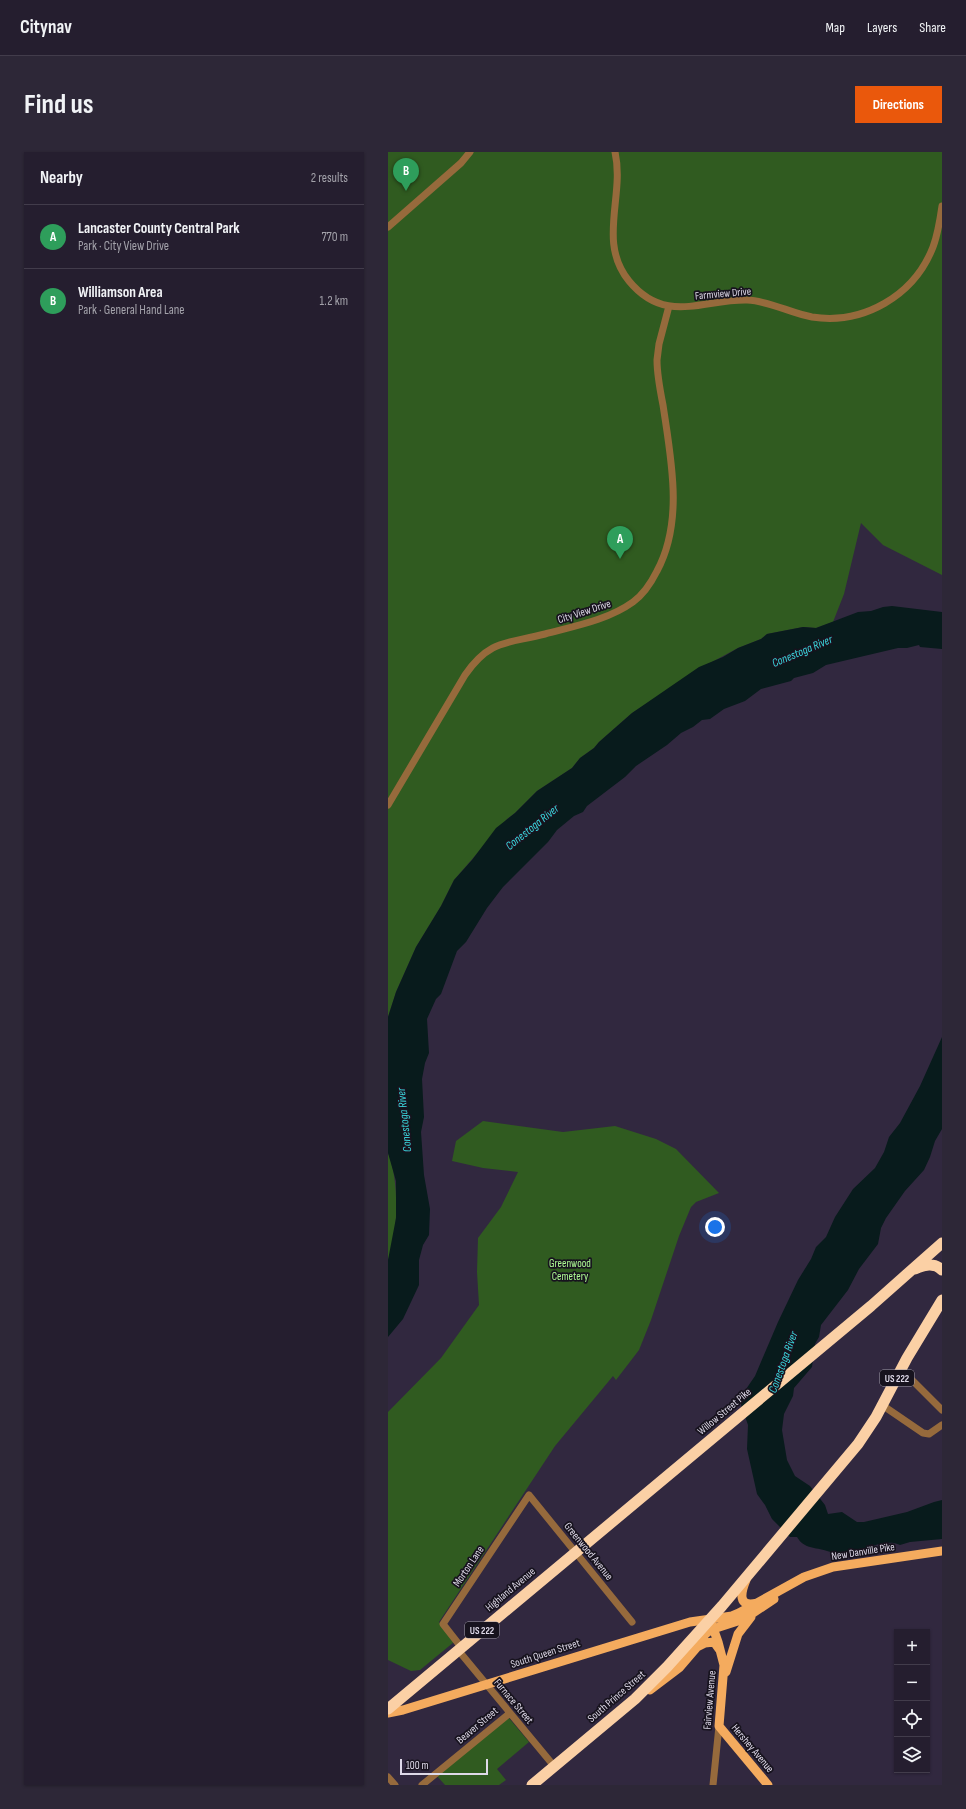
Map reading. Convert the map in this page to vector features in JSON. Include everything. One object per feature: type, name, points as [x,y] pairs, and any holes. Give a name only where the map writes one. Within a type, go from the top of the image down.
[{"type":"highway","name":"Willow Street Pike","points":[[576,1552],[871,1306],[942,1243]]},
{"type":"highway","points":[[912,1270],[925,1265],[933,1265],[942,1270]]},
{"type":"highway","points":[[907,1358],[909,1350],[942,1293]]},
{"type":"highway","name":"US 222","points":[[712,1624],[770,1548],[831,1474],[858,1444],[942,1300]]},
{"type":"highway","name":"Highland Avenue","points":[[388,1709],[576,1552]]},
{"type":"highway","name":"South Prince Street","points":[[532,1785],[635,1699],[712,1624]]},
{"type":"main road","name":"New Danville Pike","points":[[712,1624],[750,1609],[804,1577],[838,1566],[942,1551]]},
{"type":"main road","points":[[753,1569],[741,1593],[741,1598],[751,1604],[760,1602]]},
{"type":"main road","name":"New Danville Pike","points":[[712,1624],[744,1619],[754,1614],[791,1584]]},
{"type":"main road","points":[[724,1681],[738,1634],[754,1614]]},
{"type":"main road","name":"South Queen Street","points":[[388,1713],[403,1710],[623,1641],[690,1622],[712,1624]]},
{"type":"main road","points":[[668,1676],[712,1624]]},
{"type":"main road","name":"Fairview Avenue","points":[[712,1624],[724,1665],[724,1681],[719,1726]]},
{"type":"main road","points":[[635,1699],[649,1691],[679,1668],[698,1647],[705,1643],[714,1642],[721,1652]]},
{"type":"main road","name":"Hershey Avenue","points":[[719,1726],[768,1785]]},
{"type":"street","points":[[388,227],[461,163],[470,152]]},
{"type":"street","name":"Farmview Drive","points":[[615,152],[617,177],[612,232],[615,257],[624,274],[639,292],[649,298],[669,306],[687,307],[747,300],[828,319],[854,316],[864,313],[887,303],[906,288],[918,275],[933,248],[942,206]]},
{"type":"street","name":"City View Drive","points":[[388,805],[465,675],[474,662],[485,652],[503,644],[583,624],[608,616],[634,602],[651,584],[665,554],[672,516],[672,469],[657,360],[658,344],[669,306]]},
{"type":"street","points":[[900,1372],[910,1378],[942,1410]]},
{"type":"street","points":[[882,1405],[923,1433],[929,1434],[942,1425]]},
{"type":"street","name":"Greenwood Avenue","points":[[529,1495],[632,1622]]},
{"type":"street","name":"Morton Lane","points":[[459,1649],[443,1624],[529,1495]]},
{"type":"street","name":"Furnace Street","points":[[459,1649],[554,1766]]},
{"type":"street","name":"Beaver Street","points":[[422,1785],[510,1713]]},
{"type":"street","name":"Fairview Avenue","points":[[713,1785],[719,1726]]},
{"type":"street","points":[[388,1777],[395,1785]]},
{"type":"green space","points":[[388,152],[942,152],[942,575],[883,545],[861,523],[844,594],[833,622],[816,628],[803,627],[767,634],[761,639],[738,648],[712,662],[632,713],[594,748],[580,758],[572,768],[537,791],[507,819],[454,880],[441,906],[416,947],[396,992],[388,1017]]},
{"type":"green space","name":"Greenwood Cemetery","points":[[483,1121],[563,1132],[615,1126],[656,1139],[676,1149],[719,1193],[696,1202],[691,1207],[679,1236],[651,1320],[639,1350],[616,1380],[613,1376],[555,1446],[439,1622],[454,1642],[420,1670],[411,1671],[388,1660],[388,1412],[441,1358],[479,1305],[477,1272],[478,1238],[501,1207],[518,1172],[483,1168],[452,1161],[456,1141]]},
{"type":"green space","points":[[388,1153],[392,1164],[396,1191],[396,1221],[392,1249],[388,1260]]},
{"type":"green space","points":[[508,1717],[529,1742],[497,1769],[506,1780],[499,1785],[445,1785],[436,1775]]},
{"type":"water","name":"Conestoga River","points":[[892,606],[942,612],[942,649],[920,647],[919,645],[907,648],[898,648],[826,665],[813,673],[761,689],[745,701],[724,709],[710,719],[702,720],[693,727],[681,733],[667,745],[636,766],[625,777],[587,806],[583,812],[574,816],[557,830],[548,842],[503,887],[487,908],[466,942],[457,951],[441,994],[436,999],[427,1019],[429,1053],[425,1063],[422,1079],[424,1117],[421,1132],[424,1175],[430,1209],[429,1235],[423,1245],[419,1260],[419,1285],[403,1319],[388,1337],[388,1260],[396,1218],[396,1181],[388,1153],[388,1017],[396,992],[416,947],[441,906],[454,880],[472,860],[496,828],[515,813],[537,791],[572,768],[580,758],[594,748],[632,713],[699,667],[723,657],[738,648],[761,639],[767,634],[803,627],[816,628],[858,612],[871,611]]},
{"type":"water","name":"Conestoga River","points":[[942,1037],[942,1129],[935,1141],[924,1170],[905,1191],[886,1218],[881,1228],[878,1244],[859,1269],[848,1290],[821,1325],[819,1337],[815,1344],[812,1367],[794,1388],[793,1396],[784,1414],[782,1430],[787,1460],[795,1476],[810,1486],[825,1505],[828,1514],[842,1512],[857,1522],[864,1522],[907,1512],[942,1500],[942,1539],[910,1542],[900,1545],[893,1543],[878,1544],[849,1554],[838,1555],[829,1551],[806,1546],[797,1537],[790,1537],[772,1519],[765,1505],[757,1494],[747,1449],[748,1425],[741,1405],[742,1395],[755,1376],[778,1322],[816,1247],[826,1237],[835,1217],[853,1189],[875,1168],[884,1152],[889,1137],[900,1123],[920,1086]]},
{"type":"place","name":"Williamson Area","points":[[406,191]]},
{"type":"place","name":"Lancaster County Central Park","points":[[620,559]]}]
